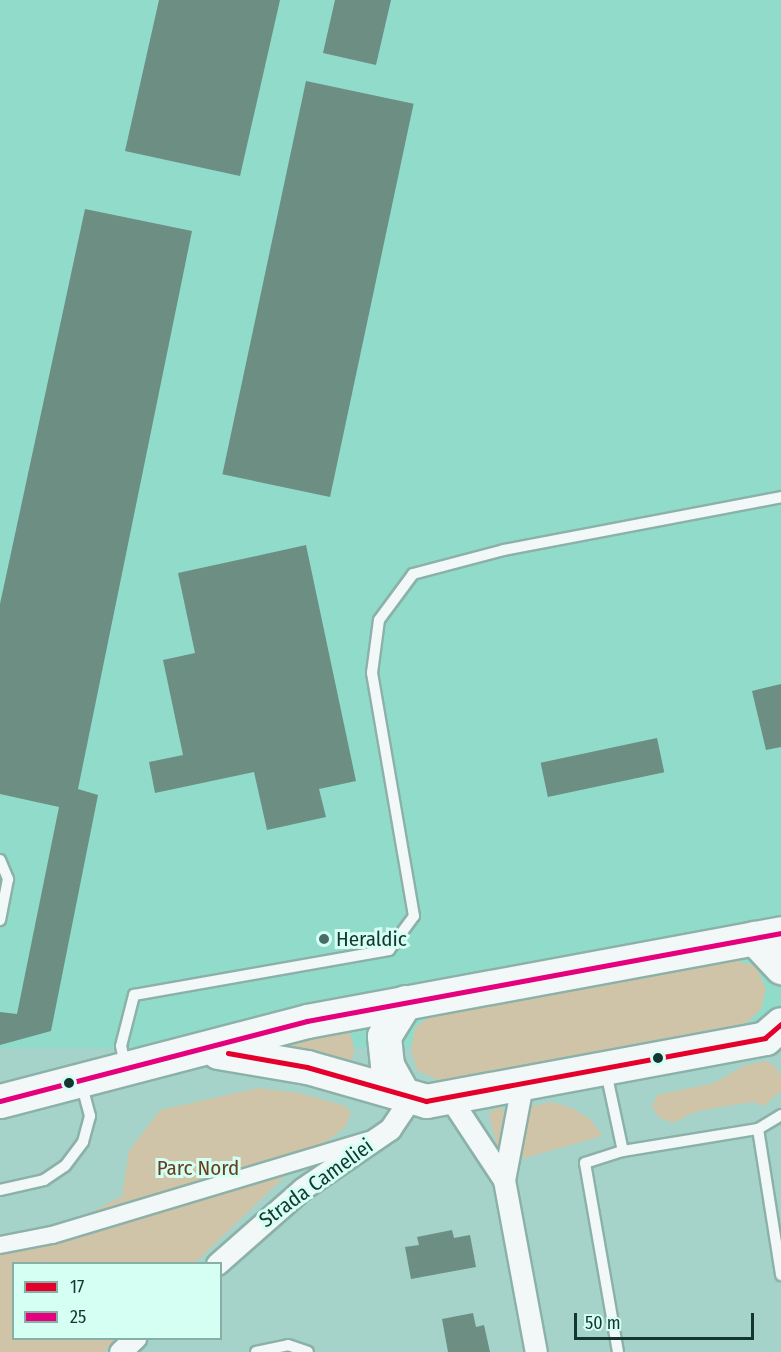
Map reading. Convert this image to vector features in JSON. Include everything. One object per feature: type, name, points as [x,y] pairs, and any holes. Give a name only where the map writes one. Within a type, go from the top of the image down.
[{"type":"main road","points":[[0,1101],[307,1021],[767,936],[781,967]]},
{"type":"main road","points":[[405,1002],[384,1036],[387,1065],[407,1096]]},
{"type":"main road","points":[[201,1050],[260,1057],[407,1096],[450,1098],[765,1038],[781,1024]]},
{"type":"street","points":[[522,1085],[504,1180],[536,1352]]},
{"type":"street","name":"Strada Cameliei","points":[[218,1262],[302,1189],[390,1129],[407,1096]]},
{"type":"street","points":[[450,1098],[504,1180]]},
{"type":"street","points":[[0,1245],[52,1234],[381,1136]]},
{"type":"street","points":[[120,1352],[133,1340]]},
{"type":"lane","points":[[125,1070],[121,1046],[134,995],[389,950],[414,916],[372,673],[379,620],[413,574],[504,550],[781,497]]},
{"type":"lane","points":[[0,860],[8,879],[0,920]]},
{"type":"lane","points":[[606,1070],[623,1151]]},
{"type":"lane","points":[[0,1190],[44,1180],[65,1166],[83,1142],[90,1116],[81,1081]]},
{"type":"lane","points":[[618,1352],[585,1163],[623,1151],[758,1129],[781,1115]]},
{"type":"lane","points":[[758,1129],[781,1275]]},
{"type":"lane","points":[[256,1352],[288,1345],[308,1352]]},
{"type":"shaded area","points":[[0,0],[781,0],[781,1048],[0,1048]]},
{"type":"green space","points":[[730,959],[756,966],[766,989],[761,1009],[747,1023],[443,1082],[417,1070],[411,1049],[415,1028],[431,1015]]},
{"type":"green space","points":[[342,1025],[350,1033],[354,1047],[353,1058],[347,1063],[259,1043]]},
{"type":"green space","points":[[764,1061],[774,1065],[781,1076],[781,1091],[764,1106],[753,1102],[720,1107],[695,1112],[673,1123],[660,1118],[652,1107],[657,1095],[714,1083],[744,1066]]},
{"type":"green space","name":"Parc Nord","points":[[258,1088],[299,1093],[345,1106],[351,1113],[346,1126],[289,1172],[196,1262],[12,1262],[12,1340],[117,1340],[104,1352],[0,1352],[0,1236],[66,1226],[122,1196],[129,1151],[160,1110]]},
{"type":"green space","points":[[551,1102],[572,1108],[591,1120],[602,1136],[521,1159],[518,1141],[528,1107]]},
{"type":"green space","points":[[499,1107],[504,1111],[500,1159],[489,1113]]},
{"type":"building","points":[[159,0],[280,0],[240,176],[125,151]]},
{"type":"building","points":[[335,0],[391,0],[376,65],[323,53]]},
{"type":"building","points":[[306,81],[414,104],[330,497],[222,474]]},
{"type":"building","points":[[85,209],[192,231],[78,789],[98,795],[51,1031],[0,1045],[0,1012],[17,1014],[59,807],[0,794],[0,604]]},
{"type":"building","points":[[306,545],[356,781],[319,789],[326,817],[267,830],[254,772],[155,793],[149,762],[183,755],[163,660],[195,653],[178,573]]},
{"type":"building","points":[[781,684],[781,747],[766,750],[752,691]]},
{"type":"building","points":[[657,738],[664,772],[548,797],[541,763]]},
{"type":"building","points":[[452,1230],[454,1238],[470,1235],[476,1267],[411,1279],[405,1247],[419,1245],[417,1237]]},
{"type":"building","points":[[473,1313],[476,1327],[484,1325],[490,1352],[448,1352],[442,1319]]},
{"type":"transit line","name":"25","points":[[0,1101],[307,1021],[781,933]]},
{"type":"transit line","name":"17","points":[[228,1053],[307,1067],[426,1101],[765,1038],[781,1024]]},
{"type":"place","name":"Heraldic","points":[[324,939]]}]
